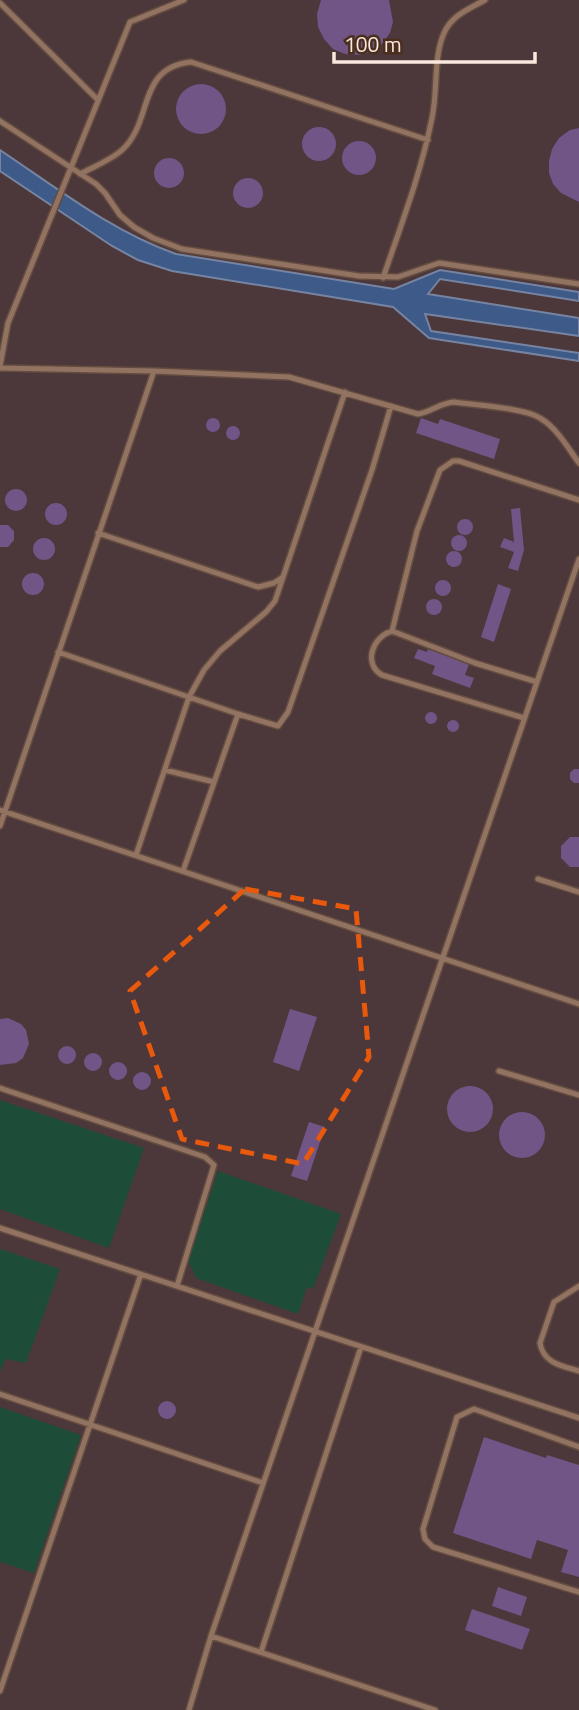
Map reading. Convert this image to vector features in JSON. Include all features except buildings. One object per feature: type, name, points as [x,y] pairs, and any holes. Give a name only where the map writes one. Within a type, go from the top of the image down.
[{"type":"lane","points":[[184,0],[130,22],[8,323],[0,367],[289,377],[418,414],[426,413],[444,403],[454,402],[538,416],[554,430],[579,463]]},
{"type":"lane","points":[[383,278],[428,140],[435,106],[440,44],[444,32],[457,15],[485,0]]},
{"type":"lane","points":[[0,3],[98,100]]},
{"type":"lane","points":[[80,174],[121,150],[131,137],[159,75],[169,67],[191,62],[428,140]]},
{"type":"lane","points":[[0,121],[105,193],[120,215],[134,227],[153,238],[183,249],[383,278],[409,274],[439,263],[579,284]]},
{"type":"lane","points":[[0,826],[154,371]]},
{"type":"lane","points":[[136,855],[189,697],[204,670],[220,651],[275,601],[345,393]]},
{"type":"lane","points":[[58,652],[278,726],[288,712],[372,470],[391,406]]},
{"type":"lane","points":[[392,631],[417,531],[440,470],[446,464],[459,461],[579,500]]},
{"type":"lane","points":[[99,533],[258,587],[274,583],[285,576]]},
{"type":"lane","points":[[189,1710],[211,1636],[579,559]]},
{"type":"lane","points":[[524,718],[404,683],[374,671],[371,665],[376,643],[383,634],[392,631],[475,663],[537,682]]},
{"type":"lane","points":[[183,871],[238,714]]},
{"type":"lane","points":[[165,770],[214,782]]},
{"type":"lane","points":[[3,811],[579,1004]]},
{"type":"lane","points":[[538,879],[579,892]]},
{"type":"lane","points":[[499,1071],[579,1096]]},
{"type":"lane","points":[[0,1088],[205,1157],[214,1165],[177,1286]]},
{"type":"lane","points":[[0,1228],[579,1418]]},
{"type":"lane","points":[[0,1691],[141,1275]]},
{"type":"lane","points":[[579,1286],[554,1302],[540,1343],[546,1358],[579,1371]]},
{"type":"lane","points":[[261,1652],[361,1347]]},
{"type":"lane","points":[[0,1394],[263,1483]]},
{"type":"lane","points":[[579,1447],[474,1409],[465,1412],[457,1417],[423,1529],[425,1539],[433,1547],[579,1592]]},
{"type":"lane","points":[[211,1636],[435,1710]]},
{"type":"highlighted area","points":[[245,889],[356,909],[369,1057],[303,1164],[182,1139],[130,991]]},
{"type":"shaded area","points":[[0,0],[579,0],[579,1710],[0,1710]]},
{"type":"green space","points":[[0,1100],[144,1148],[109,1248],[0,1209]]},
{"type":"green space","points":[[218,1171],[341,1214],[313,1289],[307,1287],[298,1314],[196,1278],[188,1260]]},
{"type":"green space","points":[[0,1249],[60,1269],[26,1363],[6,1359],[0,1371]]},
{"type":"green space","points":[[0,1407],[81,1435],[34,1573],[0,1562]]},
{"type":"water","points":[[0,150],[107,221],[176,254],[394,289],[440,270],[579,292],[579,301],[440,279],[428,294],[579,318],[579,336],[425,314],[431,331],[579,353],[579,361],[429,338],[393,307],[172,271],[138,260],[112,246],[0,171]]}]
